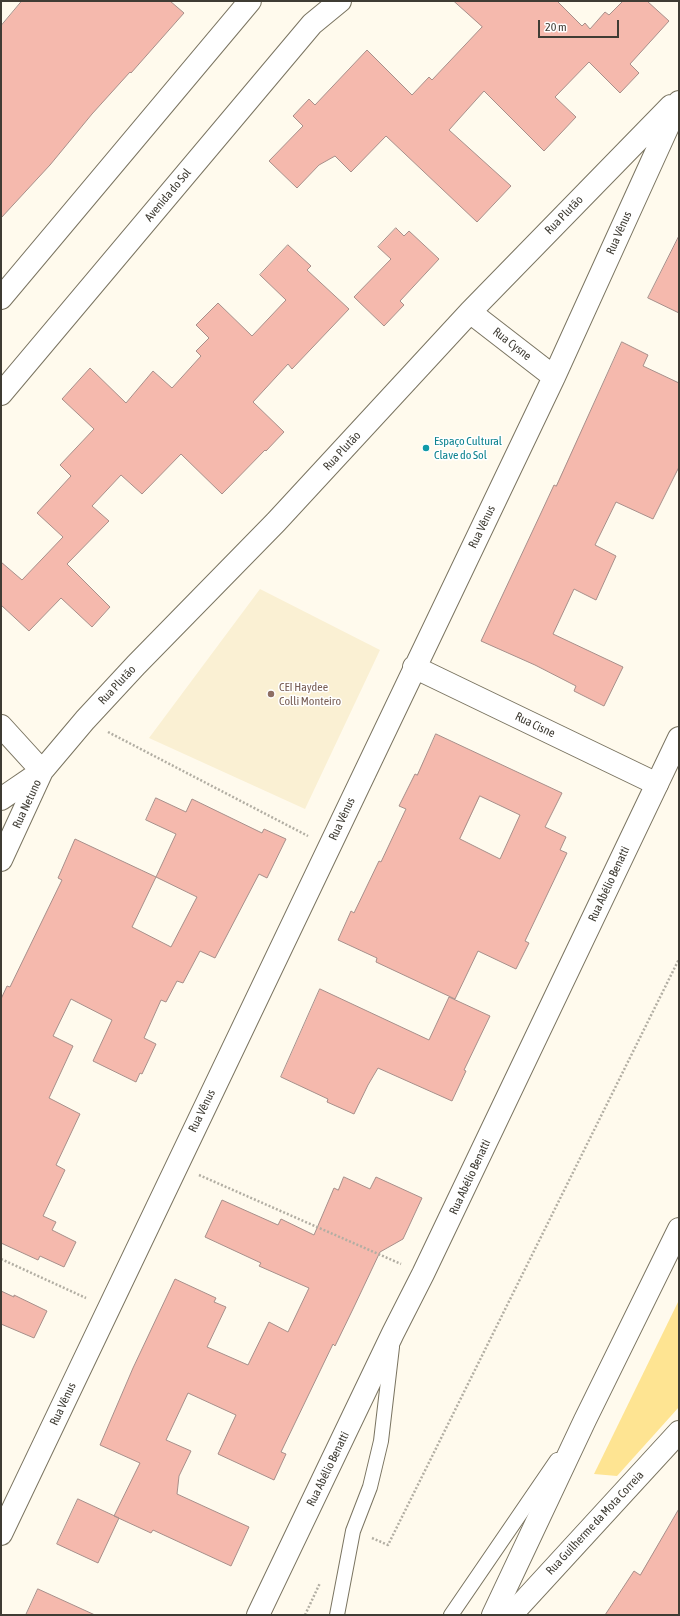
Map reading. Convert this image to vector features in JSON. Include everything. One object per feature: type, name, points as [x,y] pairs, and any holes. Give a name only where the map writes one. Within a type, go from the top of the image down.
[{"type":"street","points":[[1,298],[250,1]]},
{"type":"street","name":"Avenida do Sol","points":[[1,394],[312,24],[340,1]]},
{"type":"street","name":"Rua Plutão","points":[[1,799],[42,771],[85,720],[136,664],[276,522],[470,312],[679,98]]},
{"type":"street","name":"Rua Vênus","points":[[1,1534],[414,667],[554,377],[679,102]]},
{"type":"street","name":"Rua Cysne","points":[[470,312],[554,377]]},
{"type":"street","name":"Rua Cisne","points":[[414,667],[656,784]]},
{"type":"street","points":[[1,726],[42,771]]},
{"type":"street","name":"Rua Abélio Benatti","points":[[258,1615],[393,1333],[424,1274],[679,738]]},
{"type":"street","name":"Rua Netuno","points":[[1,860],[42,771]]},
{"type":"street","points":[[493,1615],[585,1420],[679,1229]]},
{"type":"street","name":"Rua Guilherme da Mota Correia","points":[[511,1615],[679,1432]]},
{"type":"lane","points":[[337,1615],[353,1531],[370,1487],[381,1441],[393,1333]]},
{"type":"lane","points":[[451,1615],[585,1420]]},
{"type":"path","points":[[85,720],[329,847]]},
{"type":"path","points":[[353,1531],[388,1545],[679,959]]},
{"type":"path","points":[[177,1165],[424,1274]]},
{"type":"path","points":[[1,1259],[108,1308]]},
{"type":"path","points":[[305,1615],[322,1579]]},
{"type":"shaded area","name":"CEI Haydee Colli Monteiro","points":[[260,589],[380,650],[305,809],[149,738]]},
{"type":"shaded area","points":[[679,1300],[679,1407],[617,1476],[594,1474]]},
{"type":"building","points":[[22,1],[170,1],[184,13],[131,73],[130,72],[92,114],[50,165],[1,218],[1,26]]},
{"type":"building","points":[[454,1],[557,1],[582,26],[585,23],[590,29],[605,12],[609,15],[623,1],[647,1],[669,21],[630,64],[639,73],[620,93],[589,62],[555,97],[576,117],[544,151],[484,91],[449,130],[511,186],[477,222],[386,136],[351,172],[335,156],[319,165],[297,188],[269,161],[303,126],[293,116],[309,99],[315,105],[367,50],[412,95],[429,77],[432,80],[482,27]]},
{"type":"building","points":[[396,228],[404,236],[409,231],[439,259],[400,301],[404,305],[384,326],[354,297],[391,259],[378,247]]},
{"type":"building","points":[[679,236],[679,313],[648,298]]},
{"type":"building","points":[[288,245],[311,266],[307,270],[349,309],[292,369],[288,364],[253,402],[284,432],[222,494],[181,454],[142,494],[121,475],[92,506],[109,521],[67,564],[110,607],[92,627],[61,598],[29,631],[1,605],[1,562],[22,580],[63,537],[37,513],[71,476],[60,465],[94,429],[62,399],[90,368],[126,403],[153,371],[172,388],[201,356],[196,351],[209,338],[196,325],[218,303],[252,336],[286,300],[260,275]]},
{"type":"building","points":[[622,342],[648,355],[643,366],[679,383],[679,467],[653,519],[616,502],[595,545],[616,556],[596,600],[574,589],[553,634],[623,667],[604,706],[574,691],[576,686],[535,665],[481,641],[554,485],[556,486]]},
{"type":"building","points":[[436,734],[562,793],[545,827],[566,837],[560,850],[567,853],[525,941],[529,943],[516,969],[478,951],[455,999],[376,962],[377,958],[338,940],[351,911],[354,913],[379,861],[381,862],[406,809],[399,806],[415,774],[417,775]],"holes":[[[480,796],[520,815],[500,859],[460,839]]]},
{"type":"building","points":[[156,798],[186,812],[192,799],[262,833],[264,829],[286,839],[267,878],[259,874],[215,958],[200,951],[183,983],[177,981],[166,1002],[161,1000],[144,1038],[156,1044],[142,1074],[140,1073],[136,1082],[93,1061],[112,1020],[71,999],[53,1036],[73,1046],[49,1098],[80,1114],[56,1165],[65,1170],[43,1216],[56,1222],[52,1230],[76,1242],[64,1267],[40,1256],[38,1260],[1,1243],[1,999],[7,986],[10,987],[62,880],[58,878],[75,839],[156,877],[176,834],[146,820]],"holes":[[[156,877],[197,897],[171,947],[132,927]]]},
{"type":"building","points":[[320,989],[429,1040],[449,997],[490,1016],[464,1070],[466,1071],[452,1101],[378,1068],[354,1114],[327,1102],[328,1099],[281,1077]]},
{"type":"building","points":[[344,1177],[370,1189],[376,1177],[422,1198],[403,1239],[380,1252],[335,1346],[333,1344],[281,1452],[286,1454],[274,1480],[218,1454],[236,1415],[188,1393],[166,1440],[191,1451],[179,1476],[177,1494],[249,1527],[231,1566],[153,1530],[151,1533],[114,1516],[140,1463],[100,1445],[133,1368],[175,1279],[216,1298],[214,1302],[226,1307],[207,1347],[248,1365],[269,1322],[288,1332],[309,1288],[259,1266],[261,1263],[205,1237],[222,1200],[278,1225],[281,1219],[314,1235],[334,1188],[338,1190]]},
{"type":"building","points":[[1,1291],[14,1297],[14,1295],[47,1311],[34,1338],[1,1324]]},
{"type":"building","points":[[78,1499],[119,1518],[98,1563],[57,1544]]},
{"type":"building","points":[[679,1509],[679,1615],[605,1615],[634,1571],[640,1575]]},
{"type":"building","points":[[38,1589],[95,1615],[26,1615]]},
{"type":"place","name":"Espaço Cultural Clave do Sol","points":[[426,448]]},
{"type":"place","name":"CEI Haydee Colli Monteiro","points":[[271,694]]}]
